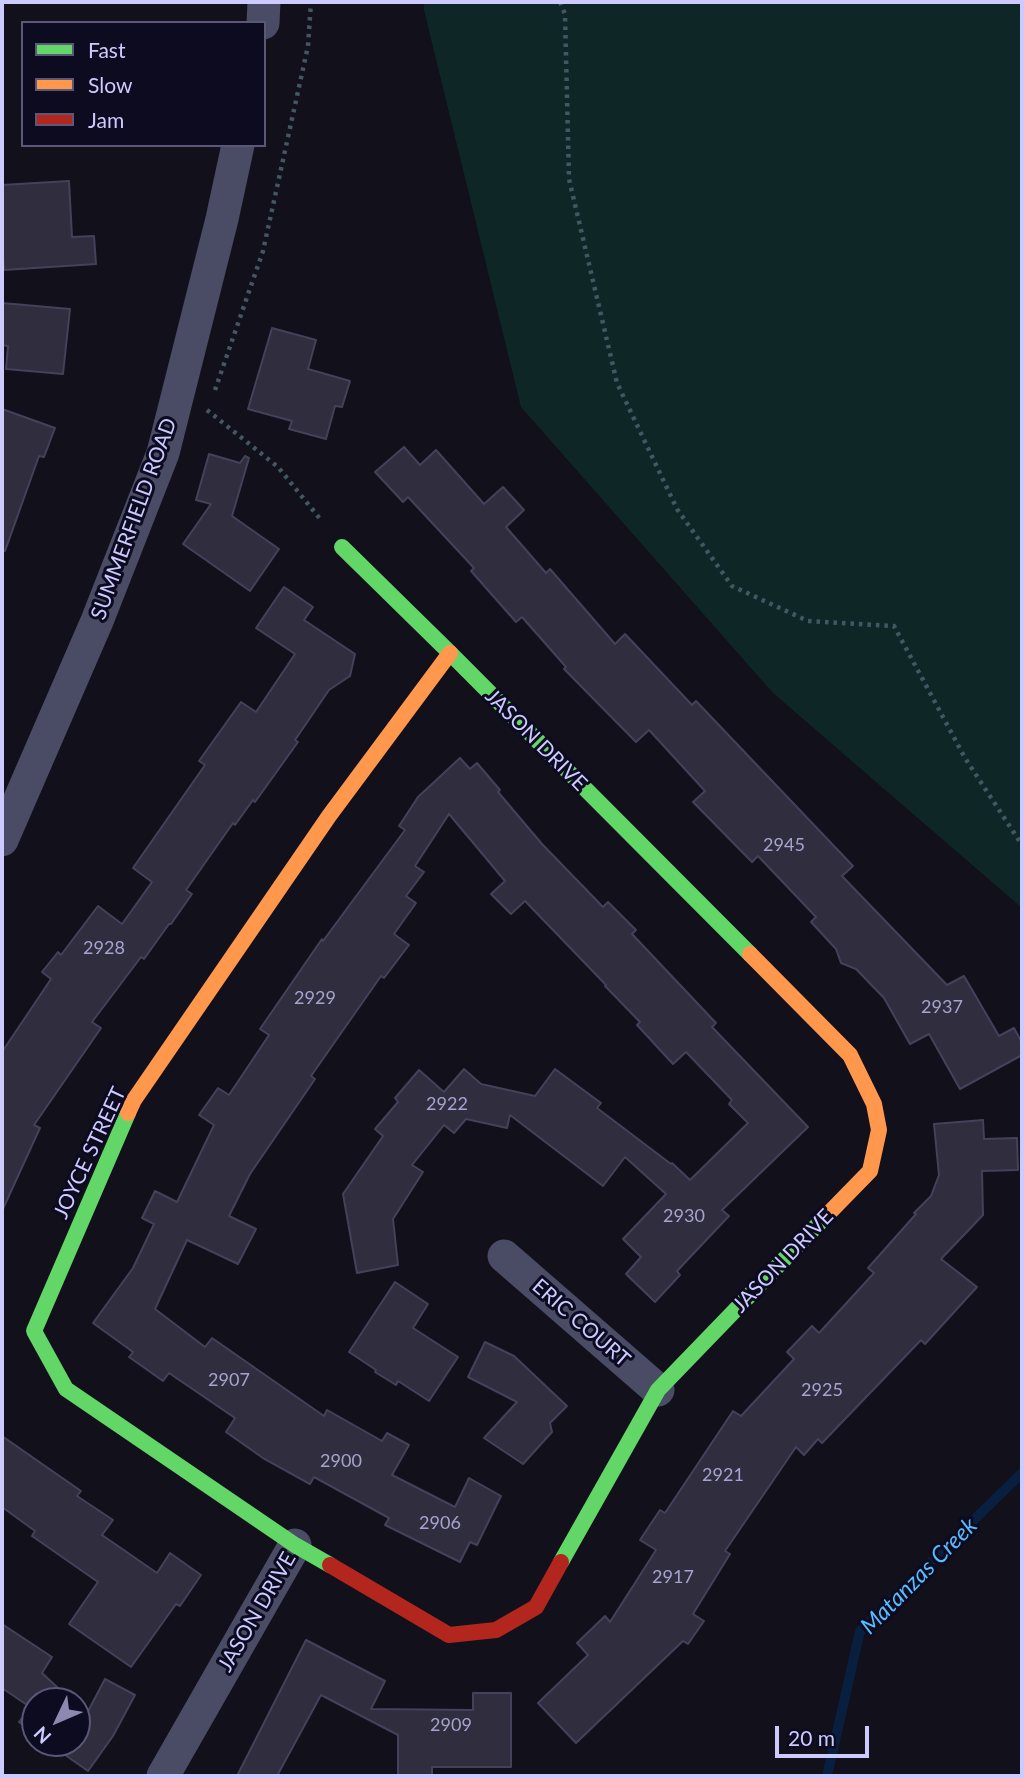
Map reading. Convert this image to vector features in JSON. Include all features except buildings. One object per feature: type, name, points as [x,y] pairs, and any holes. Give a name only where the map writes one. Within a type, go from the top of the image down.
[{"type":"street","points":[[263,21],[264,2]]},
{"type":"street","name":"SUMMERFIELD ROAD","points":[[2,840],[97,621],[163,453],[238,147]]},
{"type":"street","name":"JASON DRIVE","points":[[163,1776],[295,1545],[449,1635],[496,1630],[536,1607],[658,1390],[870,1171],[879,1130],[874,1104],[850,1055],[342,547]]},
{"type":"street","name":"JOYCE STREET","points":[[295,1545],[66,1389],[34,1331],[134,1100],[329,816],[450,653]]},
{"type":"street","name":"ERIC COURT","points":[[504,1256],[658,1390]]},
{"type":"path","points":[[213,396],[263,251],[308,46],[311,2]]},
{"type":"path","points":[[560,2],[565,14],[569,179],[617,383],[677,509],[732,586],[808,621],[894,626],[965,758],[1022,845]]},
{"type":"path","points":[[176,399],[208,411],[278,467],[342,547]]},
{"type":"path","points":[[208,411],[211,403]]},
{"type":"green space","points":[[424,2],[1022,2],[1022,908],[773,693],[521,407]]},
{"type":"waterway","name":"Matanzas Creek","points":[[827,1776],[860,1631],[1022,1473]]},
{"type":"traffic: fast","points":[[342,547],[750,954]]},
{"type":"traffic: fast","points":[[128,1113],[34,1331],[66,1389],[295,1545],[330,1565]]},
{"type":"traffic: fast","points":[[561,1562],[658,1390],[828,1214]]},
{"type":"traffic: slow","points":[[128,1113],[134,1100],[329,816],[450,653]]},
{"type":"traffic: slow","points":[[750,954],[850,1055],[874,1104],[879,1130],[870,1171],[828,1214]]},
{"type":"traffic: jam","points":[[330,1565],[449,1635],[496,1630],[536,1607],[561,1562]]}]
